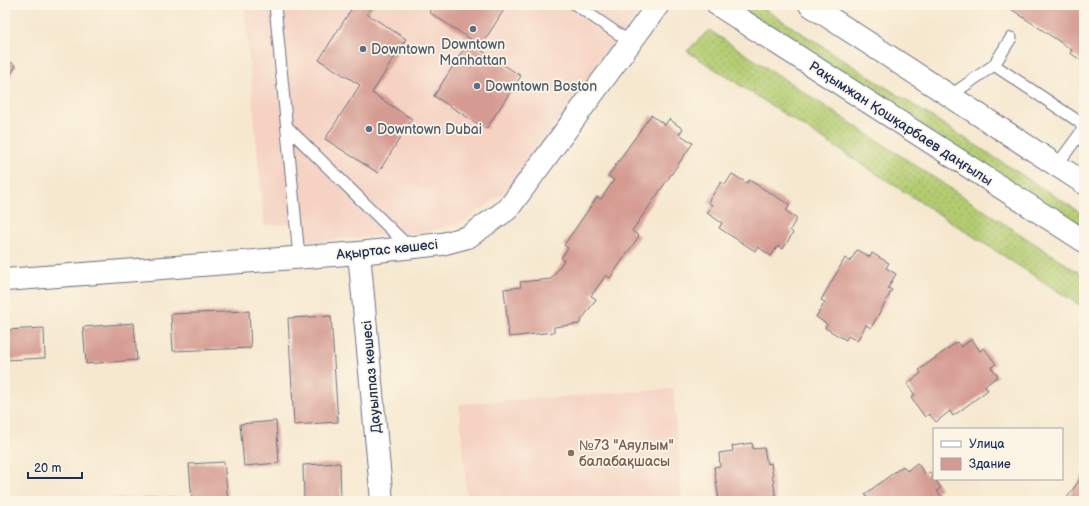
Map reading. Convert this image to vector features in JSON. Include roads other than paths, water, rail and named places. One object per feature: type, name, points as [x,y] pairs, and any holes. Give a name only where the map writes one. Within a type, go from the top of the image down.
[{"type":"street","name":"Ақыртас көшесі","points":[[5,280],[410,248],[442,244],[468,237],[508,209],[658,5]]},
{"type":"street","name":"Рақымжан Қошқарбаев даңғылы","points":[[718,5],[1084,241]]},
{"type":"street","points":[[810,5],[1084,183]]},
{"type":"street","name":"Дауылпаз көшесі","points":[[359,252],[382,501]]},
{"type":"lane","points":[[275,5],[299,257]]},
{"type":"lane","points":[[576,5],[630,42]]},
{"type":"lane","points":[[950,96],[994,65],[1011,38]]},
{"type":"lane","points":[[994,65],[1082,125],[1082,131],[1057,165]]},
{"type":"lane","points":[[287,127],[410,248]]},
{"type":"place","name":"Downtown Manhattan","points":[[473,29]]},
{"type":"place","name":"Downtown","points":[[363,49]]},
{"type":"place","name":"Downtown Boston","points":[[477,86]]},
{"type":"place","name":"Downtown Dubai","points":[[369,129]]},
{"type":"place","name":"№73 \"Аяулым\" балабақшасы","points":[[571,453]]}]
